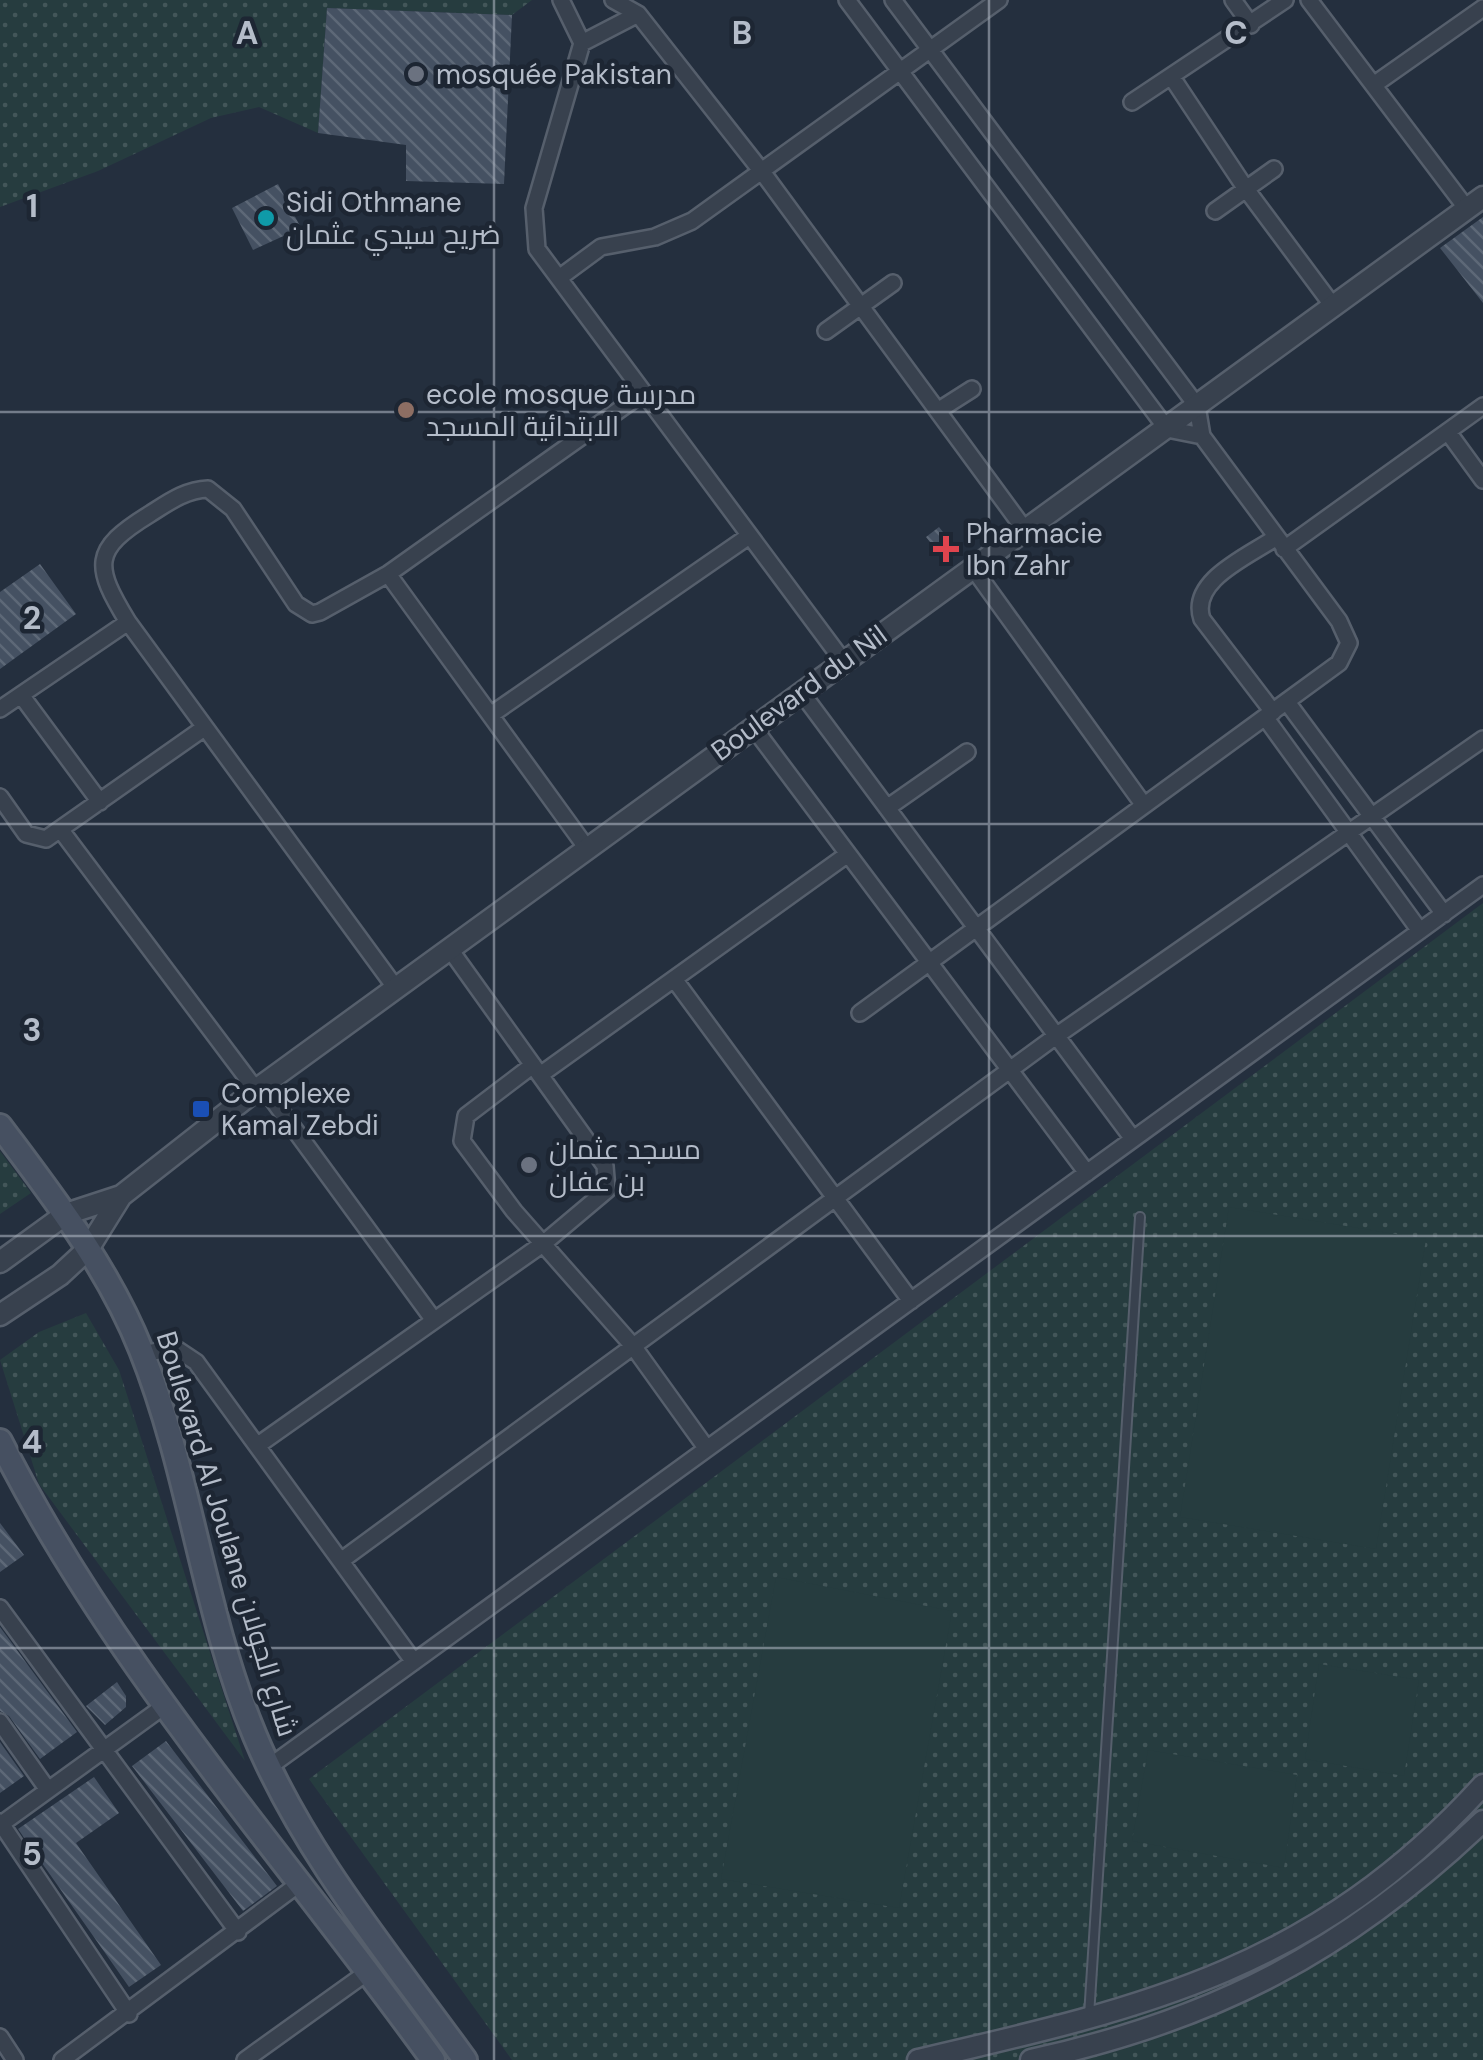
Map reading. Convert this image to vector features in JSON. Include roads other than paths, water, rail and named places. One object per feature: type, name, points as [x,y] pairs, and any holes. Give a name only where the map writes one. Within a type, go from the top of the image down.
[{"type":"main road","name":"Boulevard Al Joulane شارع الجولان","points":[[0,1126],[88,1248],[120,1302],[142,1354],[169,1432],[231,1667],[269,1767],[304,1830],[465,2060]]},
{"type":"main road","points":[[0,1441],[59,1553],[433,2060]]},
{"type":"street","points":[[561,0],[582,43],[575,80],[534,208],[537,249],[843,661]]},
{"type":"street","points":[[612,0],[638,14],[1026,530]]},
{"type":"street","points":[[847,0],[1167,429],[1202,436]]},
{"type":"street","points":[[860,1013],[1340,663],[1349,643],[1340,621],[1202,436],[1197,406],[893,0]]},
{"type":"street","points":[[560,278],[601,246],[670,233],[762,174],[999,0]]},
{"type":"street","points":[[1232,0],[1250,25]]},
{"type":"street","points":[[1132,102],[1285,0]]},
{"type":"street","points":[[1310,0],[1475,203]]},
{"type":"street","points":[[1375,84],[1483,8]]},
{"type":"street","points":[[582,43],[638,14]]},
{"type":"street","points":[[1171,76],[1246,189],[1333,306]]},
{"type":"street","points":[[1215,211],[1274,169]]},
{"type":"street","name":"Boulevard du Nil","points":[[0,1315],[60,1275],[88,1248],[122,1196],[259,1087],[1475,203]]},
{"type":"street","points":[[826,331],[893,283]]},
{"type":"street","points":[[939,410],[972,389]]},
{"type":"street","points":[[395,987],[128,622],[105,584],[106,551],[115,535],[195,490],[208,489],[233,509],[303,610],[312,614],[331,608],[388,574],[643,393]]},
{"type":"street","points":[[1444,914],[1372,820],[1275,710],[1202,619],[1198,606],[1201,593],[1212,582],[1279,544],[1483,406]]},
{"type":"street","points":[[1448,432],[1483,480]]},
{"type":"street","points":[[492,714],[750,536]]},
{"type":"street","points":[[972,568],[1143,804]]},
{"type":"street","points":[[388,574],[586,847]]},
{"type":"street","points":[[0,710],[128,622]]},
{"type":"street","points":[[801,692],[1133,1140]]},
{"type":"street","points":[[22,695],[100,802]]},
{"type":"street","points":[[1275,710],[1352,835],[1420,931]]},
{"type":"street","points":[[753,727],[1087,1173]]},
{"type":"street","points":[[0,797],[26,834],[46,839],[204,728]]},
{"type":"street","points":[[342,1560],[1056,1036],[1352,835],[1483,740]]},
{"type":"street","points":[[887,808],[967,752]]},
{"type":"street","points":[[60,829],[432,1319]]},
{"type":"street","points":[[707,1449],[633,1346],[462,1142],[466,1116],[674,979],[848,854]]},
{"type":"street","points":[[269,1767],[1483,885]]},
{"type":"street","points":[[258,1445],[544,1242],[602,1198],[609,1182],[605,1166],[448,948]]},
{"type":"street","points":[[674,979],[912,1300]]},
{"type":"street","name":"Boulevard du Nil","points":[[0,1262],[66,1214],[122,1196]]},
{"type":"street","points":[[142,1354],[175,1348],[187,1352],[414,1662]]},
{"type":"street","points":[[0,1608],[238,1932]]},
{"type":"street","points":[[129,2014],[0,1824],[167,1704]]},
{"type":"street","points":[[0,1722],[48,1790]]},
{"type":"street","points":[[918,2060],[1088,2021],[1234,1970],[1329,1917],[1429,1837],[1483,1785]]},
{"type":"street","points":[[1031,2060],[1102,2045],[1163,2025],[1280,1974],[1321,1952],[1408,1888],[1483,1821]]},
{"type":"street","points":[[62,2060],[129,2014],[300,1882]]},
{"type":"street","points":[[245,2060],[369,1971]]},
{"type":"street","points":[[0,2037],[15,2060]]},
{"type":"lane","points":[[1088,2021],[1140,1217]]},
{"type":"place","name":"mosquée Pakistan","points":[[416,74]]},
{"type":"place","name":"Sidi Othmane ضريح سيدي عثمان","points":[[266,218]]},
{"type":"place","name":"ecole mosque مدرسة الابتدائية المسجد","points":[[406,410]]},
{"type":"place","name":"Pharmacie Ibn Zahr","points":[[946,549]]},
{"type":"place","name":"Complexe Kamal Zebdi","points":[[201,1109]]},
{"type":"place","name":"مسجد عثمان بن عفان","points":[[529,1165]]}]
